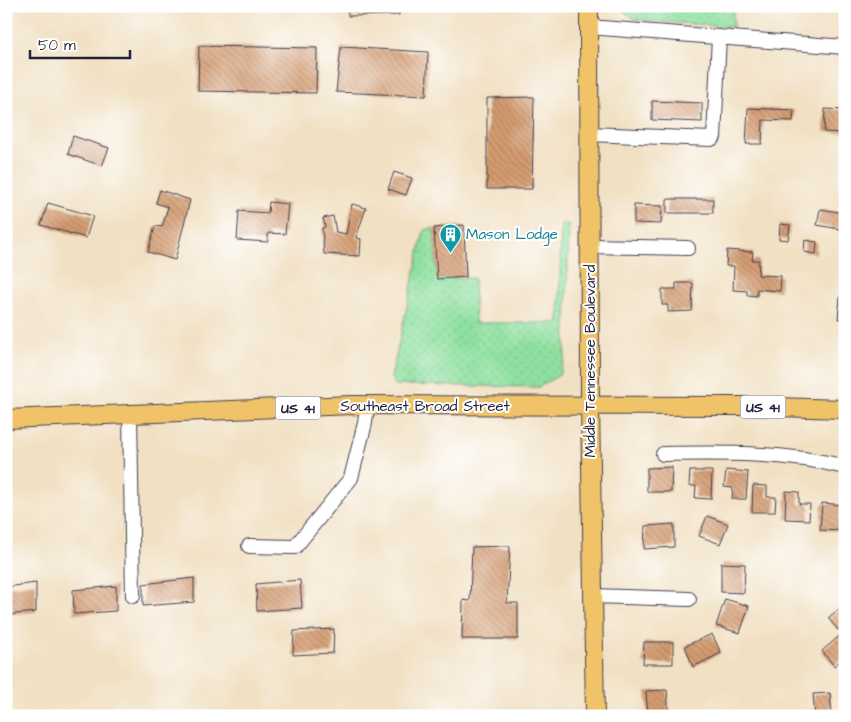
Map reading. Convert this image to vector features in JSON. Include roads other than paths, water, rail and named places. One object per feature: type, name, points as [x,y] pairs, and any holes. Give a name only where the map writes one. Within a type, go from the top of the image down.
[{"type":"main road","name":"Middle Tennessee Boulevard","points":[[589,6],[590,405],[595,716]]},
{"type":"main road","name":"Southeast Broad Street","points":[[6,419],[367,406],[590,405],[845,409]]},
{"type":"street","points":[[589,27],[845,47]]},
{"type":"street","points":[[589,134],[711,139],[714,137],[719,37]]},
{"type":"street","points":[[589,246],[688,248]]},
{"type":"street","points":[[249,546],[295,547],[351,478],[365,423],[367,406]]},
{"type":"street","points":[[130,414],[133,596]]},
{"type":"street","points":[[663,454],[738,453],[815,460],[845,467]]},
{"type":"street","points":[[592,596],[689,599]]},
{"type":"place","name":"Mason Lodge","points":[[450,253]]}]
